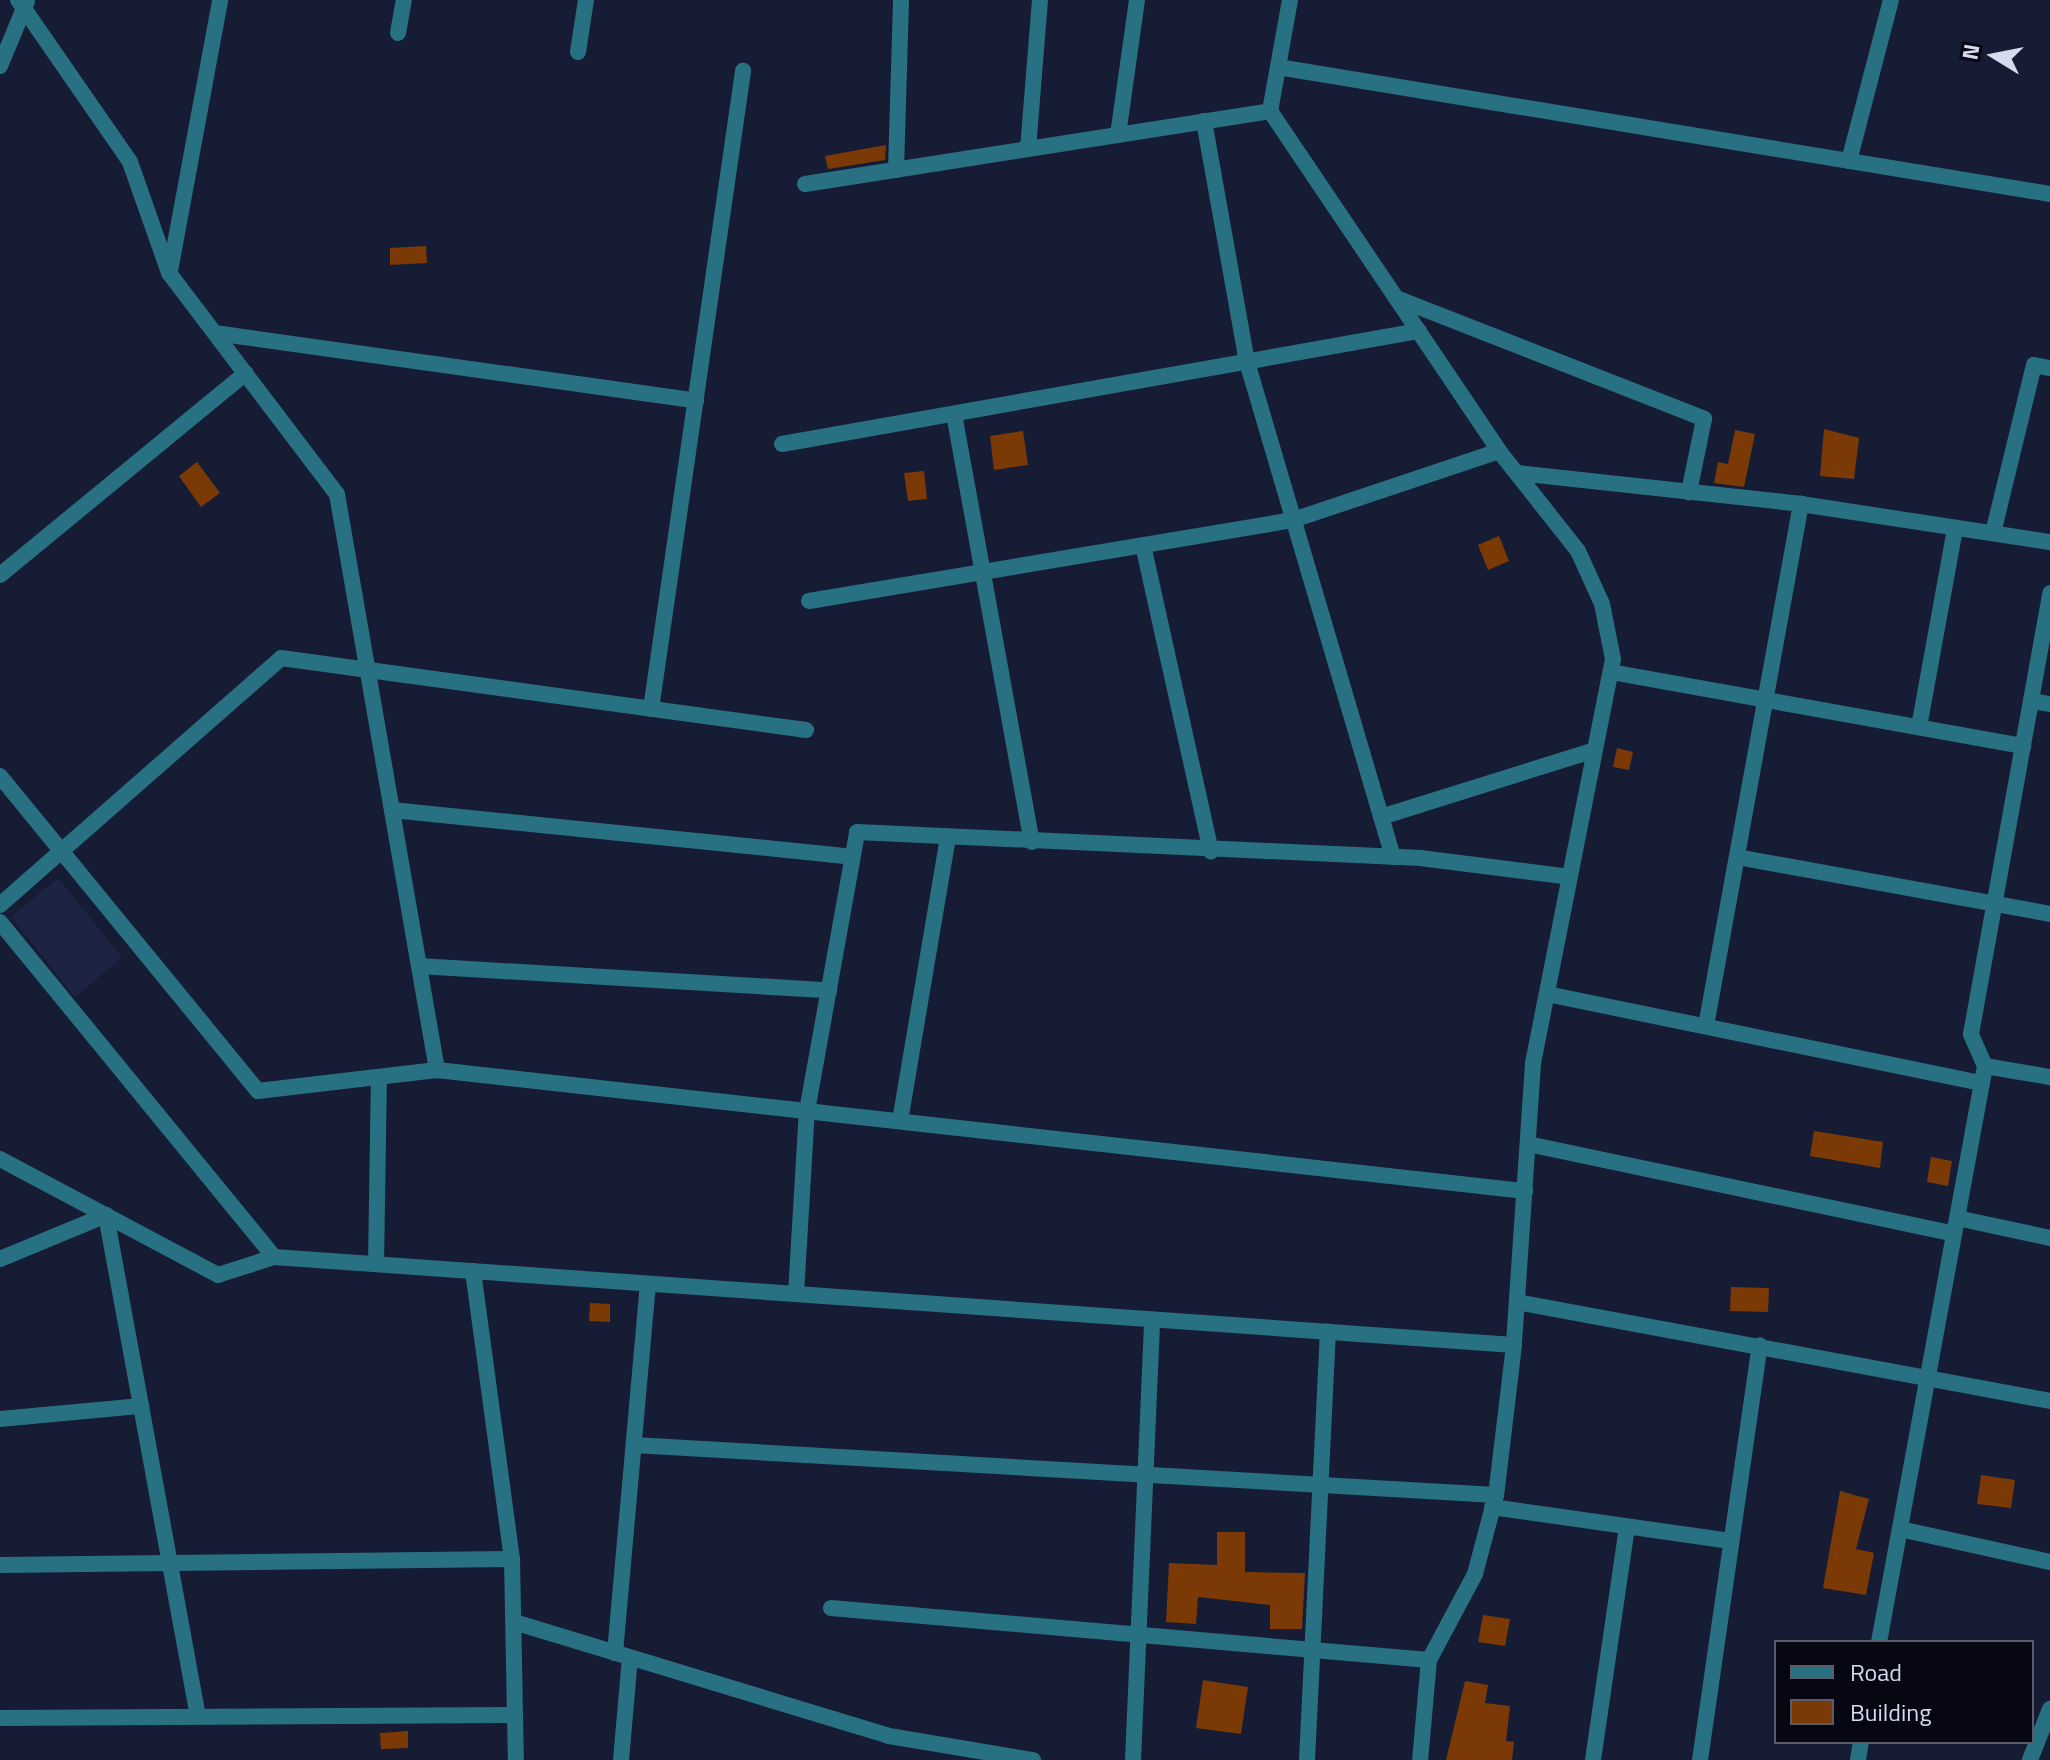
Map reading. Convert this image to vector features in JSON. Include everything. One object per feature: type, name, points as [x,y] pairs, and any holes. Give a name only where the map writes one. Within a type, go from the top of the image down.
[{"type":"street","points":[[169,273],[220,0]]},
{"type":"street","points":[[398,33],[404,0]]},
{"type":"street","points":[[578,52],[586,0]]},
{"type":"street","points":[[896,170],[901,0]]},
{"type":"street","points":[[1028,149],[1040,0]]},
{"type":"street","points":[[1118,135],[1137,0]]},
{"type":"street","points":[[1290,0],[1270,111],[1499,451],[1578,551],[1602,604],[1611,672],[1547,994],[1528,1144],[1514,1345],[1494,1501],[1475,1574],[1429,1660],[1420,1760]]},
{"type":"street","points":[[1849,161],[1891,0]]},
{"type":"street","points":[[23,2],[130,162],[169,273],[337,494],[437,1070]]},
{"type":"street","points":[[0,66],[23,2]]},
{"type":"street","points":[[1278,67],[2050,194]]},
{"type":"street","points":[[651,709],[743,71]]},
{"type":"street","points":[[805,184],[1270,111]]},
{"type":"street","points":[[1204,121],[1247,362],[1393,857]]},
{"type":"street","points":[[1396,298],[1704,419],[1689,492]]},
{"type":"street","points":[[782,444],[1419,331]]},
{"type":"street","points":[[215,333],[696,401]]},
{"type":"street","points":[[1993,533],[2034,365],[2050,368]]},
{"type":"street","points":[[0,575],[246,373]]},
{"type":"street","points":[[954,414],[1032,842]]},
{"type":"street","points":[[809,601],[1293,520],[1499,451]]},
{"type":"street","points":[[1517,473],[1801,504],[2050,542]]},
{"type":"street","points":[[1706,1026],[1801,504]]},
{"type":"street","points":[[1919,727],[1955,528]]},
{"type":"street","points":[[1143,545],[1211,852]]},
{"type":"street","points":[[1879,1640],[1985,1066],[1971,1034],[2050,593]]},
{"type":"street","points":[[0,905],[281,658],[806,730]]},
{"type":"street","points":[[1611,672],[2023,746]]},
{"type":"street","points":[[2031,701],[2050,704]]},
{"type":"street","points":[[1381,817],[1595,750]]},
{"type":"street","points":[[0,776],[258,1091],[437,1070],[1525,1191]]},
{"type":"street","points":[[392,810],[852,857]]},
{"type":"street","points":[[796,1294],[807,1111],[857,832],[1211,852],[1393,857],[1570,877]]},
{"type":"street","points":[[900,1121],[948,837]]},
{"type":"street","points":[[1737,857],[2050,914]]},
{"type":"street","points":[[0,922],[274,1257]]},
{"type":"street","points":[[419,966],[829,990]]},
{"type":"street","points":[[1547,994],[1982,1083]]},
{"type":"street","points":[[1985,1066],[2050,1077]]},
{"type":"street","points":[[376,1264],[379,1077]]},
{"type":"street","points":[[1528,1144],[1956,1226],[2050,1238]]},
{"type":"street","points":[[0,1159],[218,1275],[274,1257],[1514,1345]]},
{"type":"street","points":[[0,1259],[106,1215]]},
{"type":"street","points":[[106,1215],[198,1717]]},
{"type":"street","points":[[473,1271],[512,1559],[516,1760]]},
{"type":"street","points":[[621,1760],[622,1655],[634,1445],[648,1284]]},
{"type":"street","points":[[1517,1302],[1929,1374],[2050,1401]]},
{"type":"street","points":[[1133,1760],[1152,1319]]},
{"type":"street","points":[[1307,1760],[1328,1332]]},
{"type":"street","points":[[1700,1760],[1760,1345]]},
{"type":"street","points":[[0,1419],[141,1406]]},
{"type":"street","points":[[634,1445],[1320,1485],[1494,1501],[1627,1527],[1731,1541]]},
{"type":"street","points":[[1593,1760],[1627,1527]]},
{"type":"street","points":[[1900,1529],[2050,1562]]},
{"type":"street","points":[[0,1565],[512,1559]]},
{"type":"street","points":[[831,1608],[1429,1660]]},
{"type":"street","points":[[514,1622],[889,1736],[987,1756],[1033,1760]]},
{"type":"street","points":[[2030,1760],[2046,1729],[2050,1709]]},
{"type":"street","points":[[0,1718],[515,1715]]},
{"type":"shaded area","points":[[58,878],[122,957],[75,997],[11,917]]},
{"type":"building","points":[[886,145],[885,160],[828,169],[825,156]]},
{"type":"building","points":[[426,246],[427,263],[390,265],[390,248]]},
{"type":"building","points":[[1824,429],[1859,438],[1854,479],[1820,476]]},
{"type":"building","points":[[1735,430],[1755,434],[1744,487],[1714,483],[1718,462],[1728,464]]},
{"type":"building","points":[[1023,431],[1028,465],[994,470],[990,436]]},
{"type":"building","points":[[197,462],[220,493],[201,507],[179,476]]},
{"type":"building","points":[[924,471],[927,499],[908,501],[904,473]]},
{"type":"building","points":[[1499,536],[1509,561],[1488,570],[1478,545]]},
{"type":"building","points":[[1617,748],[1633,752],[1629,770],[1613,767]]},
{"type":"building","points":[[1814,1131],[1883,1142],[1880,1168],[1810,1156]]},
{"type":"building","points":[[1931,1157],[1952,1161],[1948,1186],[1927,1182]]},
{"type":"building","points":[[1731,1287],[1769,1288],[1768,1312],[1730,1311]]},
{"type":"building","points":[[590,1303],[610,1304],[610,1322],[589,1321]]},
{"type":"building","points":[[1981,1475],[2015,1480],[2011,1508],[1977,1504]]},
{"type":"building","points":[[1840,1491],[1869,1499],[1856,1549],[1874,1553],[1866,1595],[1823,1588]]},
{"type":"building","points":[[1217,1532],[1245,1532],[1245,1572],[1305,1573],[1302,1629],[1270,1629],[1270,1605],[1198,1597],[1196,1624],[1166,1622],[1169,1563],[1217,1565]]},
{"type":"building","points":[[1483,1615],[1510,1619],[1505,1646],[1478,1642]]},
{"type":"building","points":[[1203,1680],[1248,1687],[1241,1734],[1196,1728]]},
{"type":"building","points":[[1465,1681],[1488,1685],[1485,1703],[1510,1706],[1506,1741],[1514,1742],[1512,1760],[1446,1760]]},
{"type":"building","points":[[408,1731],[408,1748],[381,1749],[380,1733]]}]
